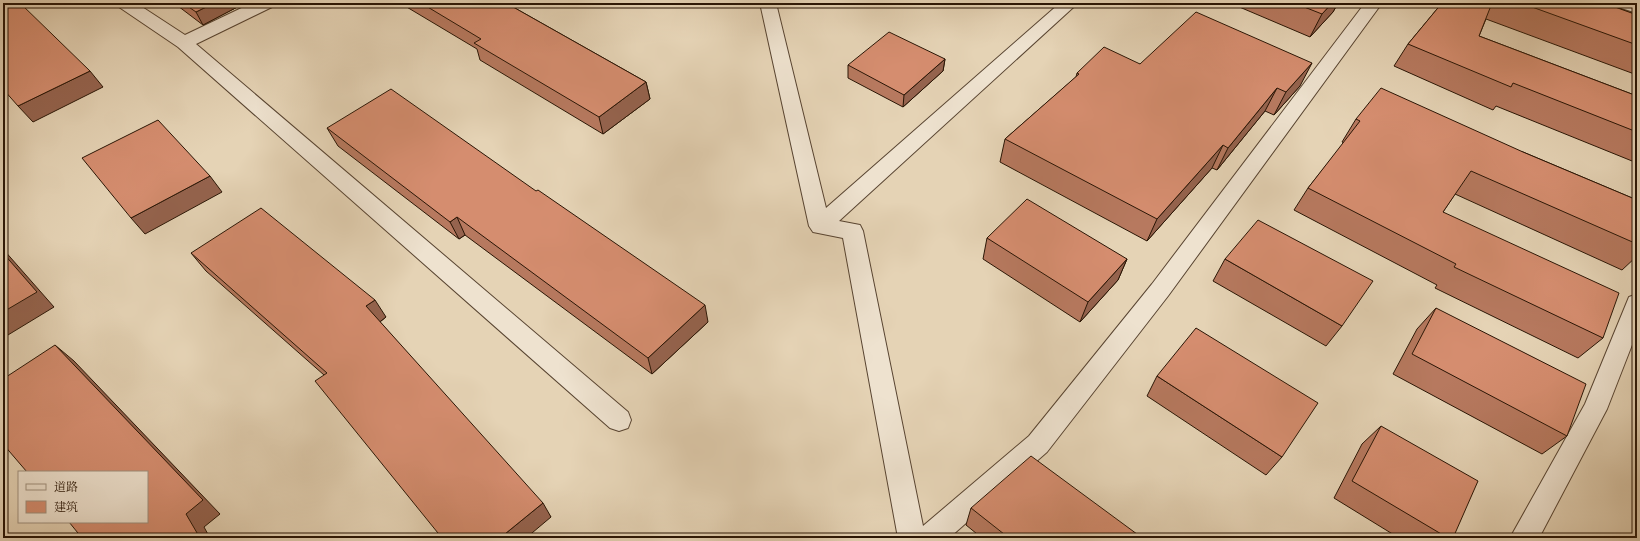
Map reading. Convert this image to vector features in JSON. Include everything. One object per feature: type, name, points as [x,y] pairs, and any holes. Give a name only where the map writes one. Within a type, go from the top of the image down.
[{"type":"street","points":[[125,3],[184,43],[619,420]]},
{"type":"street","points":[[184,43],[266,3]]},
{"type":"street","points":[[768,3],[820,226]]},
{"type":"street","points":[[820,226],[1070,3]]},
{"type":"street","points":[[929,538],[1038,444],[1164,284],[1374,3]]},
{"type":"street","points":[[1624,3],[1637,8]]},
{"type":"street","points":[[820,226],[852,231],[912,538]]},
{"type":"street","points":[[1524,538],[1596,409],[1637,303]]},
{"type":"building","points":[[3,3],[20,3],[90,71],[18,106],[3,89]]},
{"type":"building","points":[[183,3],[214,3],[196,12]]},
{"type":"building","points":[[421,3],[506,3],[646,82],[599,117],[474,43],[481,39]]},
{"type":"building","points":[[1294,3],[1332,3],[1322,14]]},
{"type":"building","points":[[1442,3],[1492,3],[1479,36],[1637,96],[1637,132],[1513,83],[1511,87],[1408,44]]},
{"type":"building","points":[[1521,3],[1604,3],[1637,15],[1637,45]]},
{"type":"building","points":[[1196,12],[1312,63],[1286,92],[1277,88],[1228,148],[1223,145],[1157,219],[1005,139],[1079,74],[1077,73],[1104,47],[1140,64]]},
{"type":"building","points":[[889,32],[945,59],[904,95],[848,65]]},
{"type":"building","points":[[1381,88],[1523,152],[1637,200],[1637,244],[1471,171],[1443,212],[1619,293],[1603,338],[1454,267],[1456,264],[1308,188],[1360,121],[1356,119]]},
{"type":"building","points":[[391,89],[536,191],[538,190],[705,305],[648,358],[457,217],[450,222],[327,128]]},
{"type":"building","points":[[158,120],[210,176],[131,218],[82,158]]},
{"type":"building","points":[[1027,199],[1127,259],[1088,302],[987,238]]},
{"type":"building","points":[[261,208],[375,300],[366,306],[543,503],[500,538],[442,538],[315,381],[327,373],[191,253]]},
{"type":"building","points":[[1258,220],[1373,281],[1342,326],[1225,259]]},
{"type":"building","points":[[3,253],[37,292],[3,312]]},
{"type":"building","points":[[1436,308],[1586,384],[1567,436],[1412,354]]},
{"type":"building","points":[[1196,328],[1318,403],[1282,457],[1157,376]]},
{"type":"building","points":[[55,345],[203,500],[186,514],[200,538],[82,538],[70,523],[148,523],[148,471],[26,471],[3,444],[3,379]]},
{"type":"building","points":[[1381,426],[1478,481],[1453,538],[1448,538],[1352,481]]},
{"type":"building","points":[[1031,456],[1141,538],[1009,538],[971,508]]}]
